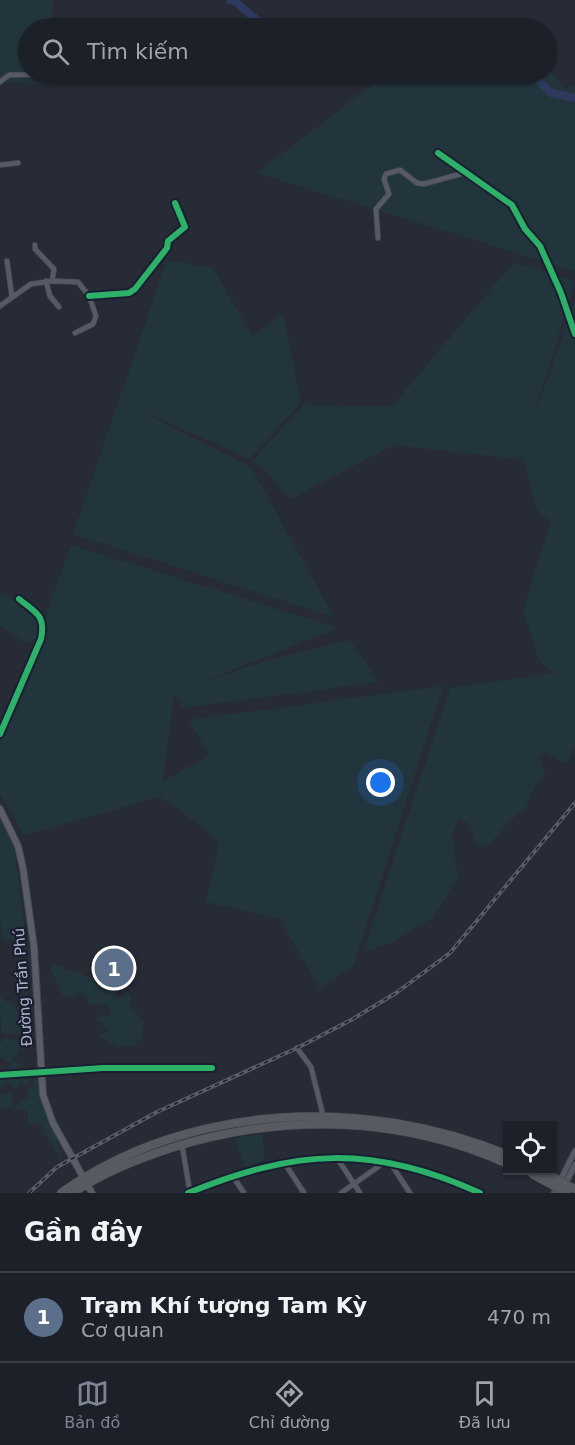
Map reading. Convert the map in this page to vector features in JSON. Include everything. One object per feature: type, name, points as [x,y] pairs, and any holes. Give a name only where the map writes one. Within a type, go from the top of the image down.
[{"type":"highway","points":[[61,1193],[154,1146],[209,1129],[254,1120],[322,1115],[396,1123],[436,1131],[503,1154]]},
{"type":"highway","points":[[73,1193],[84,1181],[182,1145],[203,1138],[277,1125],[366,1125],[414,1133],[503,1163]]},
{"type":"highway","points":[[534,1175],[567,1193]]},
{"type":"highway","points":[[549,1175],[575,1189]]},
{"type":"main road","name":"Đường Trần Phú","points":[[0,809],[18,846],[23,868],[34,947],[40,1071],[49,1114],[92,1193]]},
{"type":"street","points":[[0,82],[9,75],[18,75]]},
{"type":"street","points":[[438,153],[512,205],[521,223],[540,246],[561,293],[575,334]]},
{"type":"street","points":[[0,165],[18,162]]},
{"type":"street","points":[[378,238],[376,209],[388,194],[384,179],[386,174],[400,170],[417,183],[424,184],[464,173]]},
{"type":"street","points":[[88,296],[129,293],[135,289],[167,248],[168,241],[185,228],[175,203]]},
{"type":"street","points":[[35,245],[35,249],[54,270],[52,281]]},
{"type":"street","points":[[7,261],[12,297]]},
{"type":"street","points":[[0,306],[27,285],[46,281],[78,282],[88,296],[96,320],[87,328],[75,333]]},
{"type":"street","points":[[46,281],[50,296],[59,307]]},
{"type":"street","points":[[0,734],[41,639],[44,624],[39,616],[19,599]]},
{"type":"street","points":[[297,1048],[311,1067],[322,1115]]},
{"type":"street","points":[[0,1076],[40,1071],[103,1068],[212,1068]]},
{"type":"street","points":[[182,1145],[189,1192],[232,1174],[284,1162],[337,1158],[388,1163],[447,1178],[480,1193]]},
{"type":"street","points":[[560,1193],[573,1164],[575,1151]]},
{"type":"street","points":[[337,1158],[360,1193]]},
{"type":"street","points":[[284,1162],[304,1193]]},
{"type":"street","points":[[341,1193],[388,1163]]},
{"type":"street","points":[[388,1163],[410,1193]]},
{"type":"street","points":[[554,1193],[573,1164]]},
{"type":"street","points":[[232,1174],[244,1193]]},
{"type":"shaded area","points":[[0,0],[53,0],[52,18],[18,18],[18,83],[0,81]]},
{"type":"shaded area","points":[[557,79],[565,89],[575,85],[575,271],[257,173],[373,84],[557,84]]},
{"type":"shaded area","points":[[167,260],[213,268],[252,336],[283,314],[301,402],[250,459],[135,408],[251,467],[334,617],[73,534]]},
{"type":"shaded area","points":[[514,262],[575,281],[531,426],[575,300],[575,746],[566,764],[546,752],[538,757],[546,772],[534,787],[526,808],[506,824],[491,843],[476,845],[470,824],[459,819],[452,835],[458,878],[432,918],[393,942],[363,953],[450,688],[553,673],[539,661],[523,610],[551,521],[537,510],[522,455],[520,459],[393,445],[291,499],[254,460],[303,405],[392,406]]},
{"type":"shaded area","points":[[71,545],[339,628],[193,685],[262,662],[350,640],[379,682],[183,708],[174,693],[163,781],[209,756],[189,720],[443,686],[354,965],[319,988],[280,919],[206,902],[219,843],[203,827],[160,797],[24,835],[0,794],[0,743],[39,635],[27,644],[0,626],[0,596],[3,593],[43,623]]},
{"type":"shaded area","points":[[0,817],[11,826],[26,938],[3,940],[0,920]]},
{"type":"shaded area","points":[[53,964],[117,987],[115,997],[121,998],[126,991],[132,997],[129,1004],[144,1023],[142,1037],[133,1046],[117,1046],[99,1036],[110,1029],[103,1028],[103,1024],[96,1020],[98,1015],[110,1016],[108,1006],[88,1003],[86,996],[78,992],[73,997],[63,996],[49,966]]},
{"type":"shaded area","points":[[0,995],[6,1002],[14,1004],[22,1022],[23,1035],[1,1033]]},
{"type":"shaded area","points":[[5,1038],[16,1040],[24,1045],[17,1052],[17,1056],[11,1060],[22,1064],[17,1068],[19,1072],[33,1071],[37,1075],[24,1086],[23,1083],[18,1084],[18,1088],[13,1088],[11,1082],[0,1089],[0,1071],[4,1071],[11,1064],[0,1057],[0,1043]]},
{"type":"shaded area","points":[[38,1077],[50,1124],[55,1126],[62,1161],[39,1122],[28,1126],[28,1110],[0,1107],[0,1094],[10,1093],[15,1107],[29,1097],[26,1088],[34,1086],[33,1080]]},
{"type":"shaded area","points":[[263,1134],[264,1160],[245,1168],[235,1138]]},
{"type":"waterway","points":[[230,0],[236,2],[254,18]]},
{"type":"waterway","points":[[542,84],[551,93],[575,98]]},
{"type":"railway","points":[[29,1193],[57,1167],[157,1112],[297,1048],[396,993],[450,953],[575,803]]},
{"type":"cycle path","points":[[438,153],[512,205],[525,229],[540,246],[561,293],[575,334]]},
{"type":"cycle path","points":[[89,296],[129,293],[135,289],[167,248],[168,241],[185,227],[175,203]]},
{"type":"cycle path","points":[[0,734],[41,639],[41,619],[35,611],[19,599]]},
{"type":"cycle path","points":[[0,1075],[103,1068],[212,1068]]},
{"type":"cycle path","points":[[188,1193],[227,1178],[264,1168],[299,1161],[334,1158],[369,1160],[404,1166],[441,1177],[480,1193]]},
{"type":"place","name":"Trạm Khí tượng Tam Kỳ","points":[[114,968]]}]
